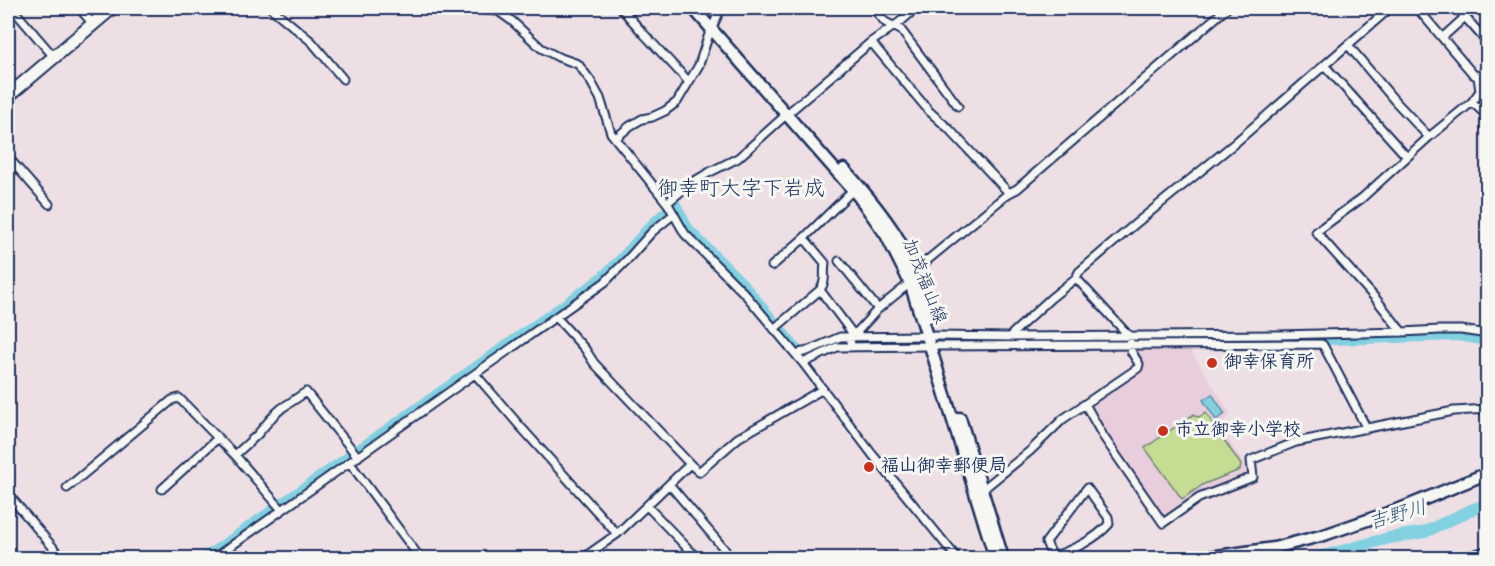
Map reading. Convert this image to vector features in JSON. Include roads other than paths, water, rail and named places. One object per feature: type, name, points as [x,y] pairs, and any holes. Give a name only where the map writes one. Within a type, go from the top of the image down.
[{"type":"highway","points":[[90,21],[100,8]]},
{"type":"highway","points":[[8,96],[51,54],[90,21],[112,8]]},
{"type":"highway","points":[[8,85],[51,54]]},
{"type":"main road","name":"加茂福山線","points":[[693,8],[714,25]]},
{"type":"main road","name":"加茂福山線","points":[[703,8],[714,25],[856,188],[911,277],[1003,558]]},
{"type":"main road","name":"加茂福山線","points":[[932,341],[995,558]]},
{"type":"main road","points":[[1203,558],[1274,548],[1324,535],[1405,507],[1488,473]]},
{"type":"street","points":[[12,8],[51,54]]},
{"type":"street","points":[[79,8],[90,21]]},
{"type":"street","points":[[271,8],[312,42],[343,79]]},
{"type":"street","points":[[464,8],[498,11],[541,48],[578,64],[600,98],[611,133],[670,209],[685,234],[776,328],[872,454],[957,558]]},
{"type":"street","points":[[621,8],[689,82]]},
{"type":"street","points":[[616,138],[630,126],[665,111],[677,102],[699,66],[721,8]]},
{"type":"street","points":[[873,8],[885,22],[901,30],[958,106]]},
{"type":"street","points":[[220,557],[279,507],[350,463],[605,282],[652,232],[691,183],[738,158],[871,42],[916,8]]},
{"type":"street","points":[[803,363],[851,340],[878,309],[911,277],[1227,8]]},
{"type":"street","points":[[1012,337],[1043,305],[1076,278],[1079,272],[1235,143],[1390,8]]},
{"type":"street","points":[[1417,8],[1478,77]]},
{"type":"street","points":[[1457,8],[1488,43]]},
{"type":"street","points":[[1443,37],[1465,17]]},
{"type":"street","points":[[871,42],[929,111],[1009,192]]},
{"type":"street","points":[[1348,45],[1395,102],[1429,137]]},
{"type":"street","points":[[1325,66],[1407,157]]},
{"type":"street","points":[[1478,77],[1488,69]]},
{"type":"street","points":[[1402,332],[1376,299],[1316,232],[1362,198],[1429,137],[1472,102],[1480,91],[1478,77]]},
{"type":"street","points":[[1472,102],[1488,119]]},
{"type":"street","points":[[8,157],[49,204]]},
{"type":"street","points":[[772,266],[856,188]]},
{"type":"street","points":[[776,328],[825,283],[825,263],[804,238]]},
{"type":"street","points":[[839,261],[878,309]]},
{"type":"street","points":[[982,490],[1030,451],[1063,419],[1138,368],[1139,364],[1131,351],[1129,341],[1076,278]]},
{"type":"street","points":[[820,290],[851,340]]},
{"type":"street","points":[[556,317],[585,349],[594,363],[663,438],[699,472],[738,438],[823,389]]},
{"type":"street","points":[[932,341],[1012,337],[1129,341],[1440,330],[1488,334]]},
{"type":"street","points":[[798,355],[840,337],[851,340],[1321,344],[1367,429]]},
{"type":"street","points":[[475,374],[617,534]]},
{"type":"street","points":[[236,455],[274,415],[306,392],[357,457]]},
{"type":"street","points":[[67,488],[172,400],[179,398],[236,455],[279,507]]},
{"type":"street","points":[[1085,404],[1103,436],[1163,523],[1199,498],[1253,477],[1251,460],[1296,442],[1454,411],[1488,409]]},
{"type":"street","points":[[162,489],[218,438]]},
{"type":"street","points":[[350,463],[420,558]]},
{"type":"street","points":[[586,558],[617,534],[690,464]]},
{"type":"street","points":[[669,484],[725,550],[720,558]]},
{"type":"street","points":[[1087,488],[1108,517],[1109,524],[1079,546],[1053,558],[1046,542],[1087,488]]},
{"type":"street","points":[[8,494],[62,558]]},
{"type":"street","points":[[647,506],[697,558]]},
{"type":"street","points":[[1464,558],[1488,550]]},
{"type":"water","points":[[1212,394],[1225,414],[1216,420],[1203,400]]},
{"type":"waterway","points":[[673,201],[688,230],[743,285],[802,357],[847,341],[1299,340],[1458,335],[1488,340]]},
{"type":"waterway","points":[[206,558],[592,286],[675,206]]},
{"type":"waterway","name":"吉野川","points":[[1316,558],[1389,538],[1425,532],[1488,504]]},
{"type":"place","name":"御幸保育所","points":[[1212,363]]},
{"type":"place","name":"市立御幸小学校","points":[[1163,431]]},
{"type":"place","name":"福山御幸郵便局","points":[[869,467]]},
{"type":"district","name":"御幸町大字下岩成","points":[[741,191]]}]
